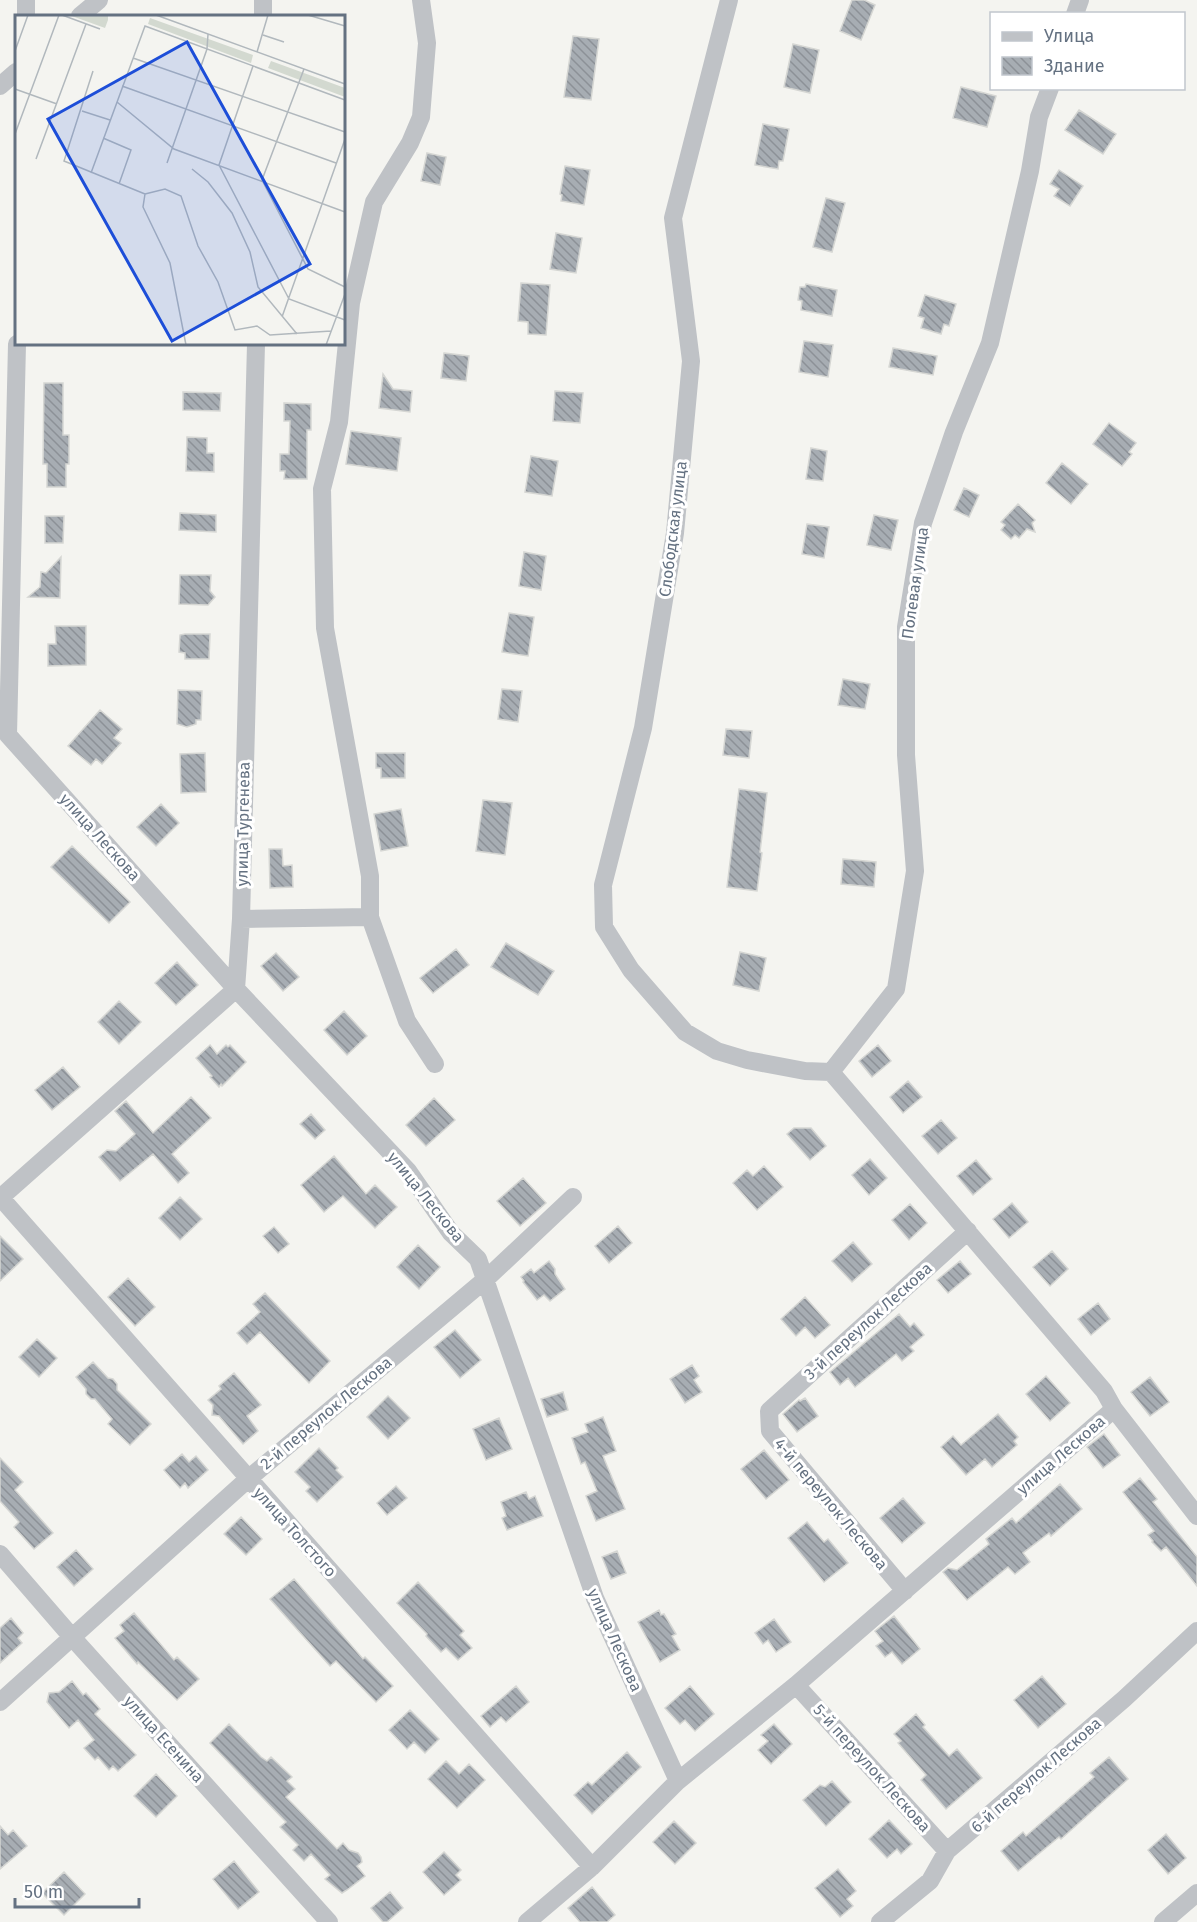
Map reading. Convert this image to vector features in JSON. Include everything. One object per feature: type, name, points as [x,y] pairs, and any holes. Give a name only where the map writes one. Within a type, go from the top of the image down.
[{"type":"street","points":[[81,15],[99,0]]},
{"type":"street","points":[[421,0],[427,43],[421,117],[410,143],[374,202],[351,303],[339,423],[322,489],[325,628],[370,876],[370,917],[407,1021],[435,1064]]},
{"type":"street","name":"Слободская улица","points":[[729,0],[674,218],[692,361],[675,533],[643,728],[603,885],[604,927],[631,969],[685,1032],[717,1052],[805,1071],[831,1072]]},
{"type":"street","points":[[0,86],[15,73]]},
{"type":"street","name":"Полевая улица","points":[[831,1072],[896,989],[915,871],[906,755],[906,627],[922,523],[954,432],[990,343],[1030,171],[1039,117],[1049,90]]},
{"type":"street","points":[[3,732],[17,345]]},
{"type":"street","name":"улица Тургенева","points":[[236,989],[241,919],[256,345]]},
{"type":"street","name":"улица Лескова","points":[[3,732],[236,989],[408,1171],[451,1233],[478,1259],[595,1598],[678,1781]]},
{"type":"street","points":[[241,919],[370,917]]},
{"type":"street","points":[[0,1197],[236,989]]},
{"type":"street","points":[[831,1072],[1104,1391],[1114,1409],[1197,1516]]},
{"type":"street","name":"улица Толстого","points":[[0,1197],[592,1867]]},
{"type":"street","name":"2-й переулок Лескова","points":[[0,1702],[248,1479],[486,1279],[573,1197]]},
{"type":"street","name":"3-й переулок Лескова","points":[[769,1412],[968,1232]]},
{"type":"street","name":"улица Лескова","points":[[527,1922],[592,1867],[678,1781],[796,1685],[1114,1409]]},
{"type":"street","name":"4-й переулок Лескова","points":[[769,1412],[770,1431],[905,1591]]},
{"type":"street","name":"улица Есенина","points":[[0,1554],[329,1922]]},
{"type":"street","name":"6-й переулок Лескова","points":[[880,1922],[930,1881],[947,1851],[1124,1698],[1197,1631]]},
{"type":"street","name":"5-й переулок Лескова","points":[[796,1685],[947,1851]]},
{"type":"street","points":[[1163,1922],[1197,1893]]},
{"type":"building","points":[[852,0],[864,0],[875,5],[861,40],[840,31]]},
{"type":"building","points":[[573,36],[599,39],[591,100],[564,97]]},
{"type":"building","points":[[793,44],[819,50],[810,93],[784,87]]},
{"type":"building","points":[[961,87],[996,96],[987,127],[953,118]]},
{"type":"building","points":[[1079,110],[1116,134],[1103,154],[1065,130]]},
{"type":"building","points":[[763,124],[789,129],[783,161],[779,161],[778,169],[755,165]]},
{"type":"building","points":[[427,153],[446,157],[440,185],[421,181]]},
{"type":"building","points":[[565,166],[590,170],[584,205],[561,201]]},
{"type":"building","points":[[1059,170],[1083,186],[1070,206],[1054,196],[1059,189],[1050,184]]},
{"type":"building","points":[[826,198],[845,203],[832,252],[813,247]]},
{"type":"building","points":[[556,233],[582,238],[576,273],[550,269]]},
{"type":"building","points":[[521,283],[550,285],[546,335],[528,334],[528,322],[518,321]]},
{"type":"building","points":[[806,284],[837,290],[832,316],[801,310],[802,301],[798,300],[800,287],[805,287]]},
{"type":"building","points":[[925,295],[956,304],[949,326],[944,324],[941,334],[921,328],[924,318],[918,316]]},
{"type":"building","points":[[804,341],[833,345],[828,377],[799,372]]},
{"type":"building","points":[[893,348],[937,356],[933,375],[889,367]]},
{"type":"building","points":[[444,353],[469,356],[466,381],[441,378]]},
{"type":"building","points":[[383,374],[393,389],[412,391],[410,412],[379,408]]},
{"type":"building","points":[[44,383],[63,383],[63,435],[69,435],[66,487],[47,487],[47,464],[43,464]]},
{"type":"building","points":[[555,391],[583,393],[580,423],[553,421]]},
{"type":"building","points":[[183,392],[221,393],[220,411],[183,410]]},
{"type":"building","points":[[284,403],[311,404],[311,430],[307,430],[307,479],[284,479],[285,471],[280,471],[280,454],[289,454],[290,421],[284,421]]},
{"type":"building","points":[[1109,423],[1136,443],[1129,452],[1132,454],[1122,466],[1093,444]]},
{"type":"building","points":[[351,431],[401,438],[397,471],[346,464]]},
{"type":"building","points":[[187,437],[207,438],[207,453],[214,453],[214,472],[186,471]]},
{"type":"building","points":[[811,448],[827,451],[823,481],[806,479]]},
{"type":"building","points":[[531,456],[558,461],[552,496],[525,492]]},
{"type":"building","points":[[1062,463],[1088,484],[1071,504],[1046,483]]},
{"type":"building","points":[[964,488],[979,495],[969,517],[954,510]]},
{"type":"building","points":[[1018,504],[1035,520],[1032,523],[1035,532],[1027,529],[1019,538],[1015,535],[1011,539],[1001,530],[1005,525],[1001,522]]},
{"type":"building","points":[[180,513],[216,515],[216,532],[179,530]]},
{"type":"building","points":[[874,515],[898,520],[891,550],[867,545]]},
{"type":"building","points":[[45,516],[64,516],[63,543],[45,543]]},
{"type":"building","points":[[807,524],[829,527],[824,558],[802,554]]},
{"type":"building","points":[[524,552],[546,556],[541,590],[519,586]]},
{"type":"building","points":[[61,557],[60,598],[28,597],[40,587],[41,572],[46,573]]},
{"type":"building","points":[[180,575],[211,575],[210,591],[215,597],[208,605],[179,604]]},
{"type":"building","points":[[509,613],[534,617],[528,656],[502,652]]},
{"type":"building","points":[[55,626],[86,626],[86,665],[48,666],[48,644],[56,644]]},
{"type":"building","points":[[210,634],[209,659],[185,659],[185,653],[179,652],[180,635]]},
{"type":"building","points":[[843,679],[870,684],[865,709],[838,705]]},
{"type":"building","points":[[502,689],[522,691],[518,722],[498,719]]},
{"type":"building","points":[[178,690],[202,691],[201,720],[196,720],[196,724],[187,727],[177,724]]},
{"type":"building","points":[[100,710],[122,729],[114,738],[121,743],[102,764],[96,759],[91,765],[68,746]]},
{"type":"building","points":[[726,729],[752,731],[749,758],[723,755]]},
{"type":"building","points":[[205,753],[206,792],[181,793],[180,754]]},
{"type":"building","points":[[376,753],[405,753],[405,778],[381,778],[381,768],[376,768]]},
{"type":"building","points":[[739,789],[767,793],[757,891],[727,887]]},
{"type":"building","points":[[483,800],[512,803],[505,855],[476,851]]},
{"type":"building","points":[[161,804],[179,823],[156,846],[137,827]]},
{"type":"building","points":[[401,809],[408,846],[381,851],[374,814]]},
{"type":"building","points":[[72,846],[130,902],[109,923],[51,867]]},
{"type":"building","points":[[269,849],[282,849],[283,866],[292,865],[293,887],[270,888]]},
{"type":"building","points":[[843,859],[876,862],[874,887],[841,884]]},
{"type":"building","points":[[506,943],[554,971],[538,995],[491,967]]},
{"type":"building","points":[[456,949],[469,965],[433,993],[420,978]]},
{"type":"building","points":[[740,952],[766,958],[759,991],[733,985]]},
{"type":"building","points":[[276,953],[299,977],[283,991],[261,966]]},
{"type":"building","points":[[177,962],[198,985],[176,1005],[155,983]]},
{"type":"building","points":[[119,1001],[141,1022],[119,1044],[98,1022]]},
{"type":"building","points":[[344,1011],[367,1036],[347,1055],[324,1030]]},
{"type":"building","points":[[210,1045],[217,1054],[226,1045],[228,1047],[230,1045],[246,1062],[219,1087],[196,1058]]},
{"type":"building","points":[[878,1045],[891,1061],[872,1077],[859,1061]]},
{"type":"building","points":[[63,1067],[80,1087],[52,1110],[35,1090]]},
{"type":"building","points":[[908,1081],[922,1097],[903,1113],[890,1097]]},
{"type":"building","points":[[191,1097],[211,1118],[172,1154],[189,1173],[178,1183],[153,1154],[120,1181],[99,1157],[107,1150],[116,1151],[135,1134],[115,1111],[126,1101],[153,1133]]},
{"type":"building","points":[[434,1098],[455,1120],[426,1146],[406,1125]]},
{"type":"building","points":[[311,1114],[325,1130],[315,1139],[300,1124]]},
{"type":"building","points":[[941,1120],[957,1138],[938,1154],[922,1136]]},
{"type":"building","points":[[794,1128],[811,1128],[826,1146],[810,1160],[787,1134]]},
{"type":"building","points":[[334,1156],[366,1194],[375,1185],[397,1207],[375,1228],[343,1196],[324,1212],[301,1185]]},
{"type":"building","points":[[870,1159],[887,1178],[869,1195],[852,1175]]},
{"type":"building","points":[[976,1160],[992,1179],[973,1195],[957,1176]]},
{"type":"building","points":[[764,1166],[783,1187],[757,1210],[733,1183],[747,1170],[753,1176]]},
{"type":"building","points":[[523,1178],[546,1203],[520,1226],[497,1201]]},
{"type":"building","points":[[180,1197],[202,1219],[180,1240],[159,1218]]},
{"type":"building","points":[[1012,1203],[1028,1222],[1009,1238],[993,1219]]},
{"type":"building","points":[[910,1204],[927,1223],[909,1240],[892,1220]]},
{"type":"building","points":[[618,1226],[632,1243],[609,1263],[595,1246]]},
{"type":"building","points":[[274,1227],[289,1244],[278,1253],[263,1236]]},
{"type":"building","points":[[0,1236],[23,1259],[0,1281]]},
{"type":"building","points":[[853,1242],[872,1264],[852,1282],[832,1261]]},
{"type":"building","points":[[418,1245],[440,1267],[419,1289],[397,1267]]},
{"type":"building","points":[[1052,1251],[1068,1269],[1050,1286],[1033,1267]]},
{"type":"building","points":[[549,1261],[565,1289],[550,1301],[544,1295],[537,1300],[521,1277],[531,1269],[534,1273]]},
{"type":"building","points":[[960,1261],[971,1274],[948,1293],[937,1280]]},
{"type":"building","points":[[128,1278],[155,1307],[135,1326],[108,1297]]},
{"type":"building","points":[[265,1293],[330,1361],[309,1383],[260,1332],[247,1344],[237,1333],[260,1312],[253,1304]]},
{"type":"building","points":[[805,1297],[830,1325],[815,1338],[805,1327],[796,1336],[781,1319]]},
{"type":"building","points":[[1098,1303],[1110,1319],[1091,1335],[1078,1319]]},
{"type":"building","points":[[899,1314],[910,1327],[914,1323],[924,1335],[910,1347],[914,1351],[902,1361],[896,1354],[855,1387],[848,1378],[840,1385],[830,1372]]},
{"type":"building","points":[[455,1330],[481,1360],[460,1378],[434,1347]]},
{"type":"building","points":[[37,1339],[57,1358],[39,1377],[19,1357]]},
{"type":"building","points":[[93,1362],[108,1378],[113,1379],[117,1384],[117,1390],[151,1424],[130,1445],[108,1424],[112,1419],[95,1399],[91,1399],[86,1394],[86,1389],[76,1377]]},
{"type":"building","points":[[692,1365],[699,1376],[694,1380],[702,1392],[685,1403],[670,1379]]},
{"type":"building","points":[[234,1373],[261,1405],[247,1416],[258,1431],[243,1444],[219,1416],[212,1415],[213,1405],[208,1400]]},
{"type":"building","points":[[1046,1376],[1070,1403],[1050,1421],[1026,1394]]},
{"type":"building","points":[[1150,1377],[1169,1402],[1150,1416],[1131,1392]]},
{"type":"building","points":[[563,1392],[568,1410],[547,1417],[541,1399]]},
{"type":"building","points":[[388,1396],[410,1418],[388,1439],[367,1417]]},
{"type":"building","points":[[805,1398],[818,1416],[797,1432],[783,1414],[799,1400]]},
{"type":"building","points":[[998,1414],[1018,1437],[1014,1441],[1017,1445],[992,1467],[985,1459],[966,1475],[941,1447],[953,1436],[961,1445]]},
{"type":"building","points":[[603,1417],[616,1451],[603,1456],[625,1509],[596,1521],[586,1496],[597,1491],[585,1462],[581,1464],[572,1438],[588,1432],[585,1424]]},
{"type":"building","points":[[499,1418],[512,1449],[486,1460],[473,1429]]},
{"type":"building","points":[[1104,1434],[1120,1455],[1103,1468],[1087,1447]]},
{"type":"building","points":[[319,1448],[338,1468],[336,1470],[343,1477],[317,1502],[306,1491],[310,1487],[295,1472]]},
{"type":"building","points":[[764,1450],[789,1480],[766,1499],[741,1469]]},
{"type":"building","points":[[182,1454],[189,1462],[196,1456],[208,1470],[188,1488],[185,1483],[180,1488],[164,1470]]},
{"type":"building","points":[[0,1458],[23,1482],[15,1490],[53,1533],[34,1549],[14,1527],[19,1522],[0,1501]]},
{"type":"building","points":[[1140,1478],[1157,1499],[1153,1502],[1197,1557],[1197,1586],[1166,1547],[1161,1551],[1152,1542],[1148,1535],[1154,1531],[1123,1492]]},
{"type":"building","points":[[1060,1484],[1082,1509],[1051,1536],[1049,1533],[1023,1553],[1030,1562],[1015,1574],[1008,1567],[967,1600],[943,1572],[948,1568],[957,1570],[989,1544],[986,1539],[1012,1518],[1016,1523]]},
{"type":"building","points":[[396,1486],[407,1498],[387,1515],[377,1503]]},
{"type":"building","points":[[526,1492],[529,1499],[535,1496],[543,1516],[507,1530],[502,1518],[506,1516],[501,1502]]},
{"type":"building","points":[[903,1498],[925,1523],[902,1543],[880,1518]]},
{"type":"building","points":[[241,1517],[262,1539],[246,1555],[224,1534]]},
{"type":"building","points":[[807,1522],[824,1542],[828,1539],[848,1563],[824,1582],[788,1538]]},
{"type":"building","points":[[76,1550],[93,1569],[74,1586],[57,1567]]},
{"type":"building","points":[[617,1551],[626,1573],[611,1579],[602,1557]]},
{"type":"building","points":[[294,1579],[363,1659],[365,1657],[393,1686],[376,1702],[336,1661],[330,1666],[270,1599]]},
{"type":"building","points":[[418,1582],[464,1631],[460,1635],[472,1648],[458,1660],[446,1648],[441,1652],[397,1603]]},
{"type":"building","points":[[659,1610],[676,1634],[672,1636],[680,1650],[660,1662],[638,1622]]},
{"type":"building","points":[[134,1613],[174,1660],[177,1657],[199,1679],[177,1700],[138,1662],[137,1664],[115,1638],[124,1631],[120,1625]]},
{"type":"building","points":[[894,1616],[920,1649],[902,1664],[892,1652],[885,1657],[876,1646],[883,1641],[875,1631]]},
{"type":"building","points":[[11,1618],[23,1633],[18,1638],[22,1643],[0,1663],[0,1628]]},
{"type":"building","points":[[774,1619],[791,1642],[776,1652],[768,1640],[763,1644],[755,1633]]},
{"type":"building","points":[[1042,1676],[1066,1704],[1038,1728],[1014,1700]]},
{"type":"building","points":[[72,1681],[83,1695],[86,1693],[100,1709],[95,1714],[136,1755],[118,1771],[113,1766],[109,1770],[98,1757],[95,1760],[84,1748],[94,1740],[78,1720],[69,1728],[47,1702],[49,1693],[59,1692]]},
{"type":"building","points":[[516,1686],[529,1702],[506,1722],[501,1717],[490,1727],[481,1716]]},
{"type":"building","points":[[690,1686],[714,1714],[695,1731],[685,1720],[680,1724],[665,1708]]},
{"type":"building","points":[[410,1710],[439,1739],[425,1753],[414,1742],[407,1749],[389,1730]]},
{"type":"building","points":[[916,1714],[925,1725],[923,1727],[949,1756],[957,1749],[982,1778],[946,1809],[921,1780],[926,1775],[898,1743],[901,1741],[894,1734]]},
{"type":"building","points":[[229,1724],[261,1757],[267,1761],[271,1757],[292,1777],[287,1781],[295,1789],[286,1797],[337,1849],[343,1843],[349,1850],[358,1853],[362,1862],[357,1866],[365,1876],[342,1893],[325,1879],[330,1875],[311,1854],[304,1861],[293,1850],[298,1845],[280,1827],[286,1822],[210,1743]]},
{"type":"building","points":[[774,1724],[792,1744],[771,1764],[758,1750],[768,1741],[761,1735]]},
{"type":"building","points":[[627,1752],[641,1767],[592,1814],[574,1795],[588,1782],[592,1785]]},
{"type":"building","points":[[1109,1757],[1128,1779],[1061,1839],[1059,1837],[1018,1871],[1001,1851],[1023,1832],[1026,1836],[1094,1777],[1090,1773]]},
{"type":"building","points":[[446,1761],[459,1774],[469,1764],[485,1780],[457,1808],[428,1779]]},
{"type":"building","points":[[156,1774],[177,1796],[156,1817],[134,1796]]},
{"type":"building","points":[[832,1781],[851,1802],[826,1826],[803,1800],[820,1785],[825,1787]]},
{"type":"building","points":[[889,1820],[912,1844],[901,1854],[897,1849],[887,1858],[869,1839]]},
{"type":"building","points":[[674,1821],[696,1843],[675,1864],[653,1842]]},
{"type":"building","points":[[0,1826],[8,1835],[13,1830],[27,1846],[0,1869]]},
{"type":"building","points":[[1166,1834],[1186,1858],[1168,1874],[1148,1850]]},
{"type":"building","points":[[444,1852],[461,1870],[456,1875],[461,1880],[444,1895],[423,1872]]},
{"type":"building","points":[[234,1861],[259,1892],[238,1909],[213,1879]]},
{"type":"building","points":[[838,1869],[856,1891],[847,1899],[853,1906],[840,1917],[815,1888]]},
{"type":"building","points":[[64,1872],[85,1894],[64,1915],[42,1893]]},
{"type":"building","points":[[592,1887],[615,1915],[607,1922],[580,1922],[568,1908]]},
{"type":"building","points":[[390,1892],[403,1908],[387,1922],[383,1922],[371,1908]]}]
